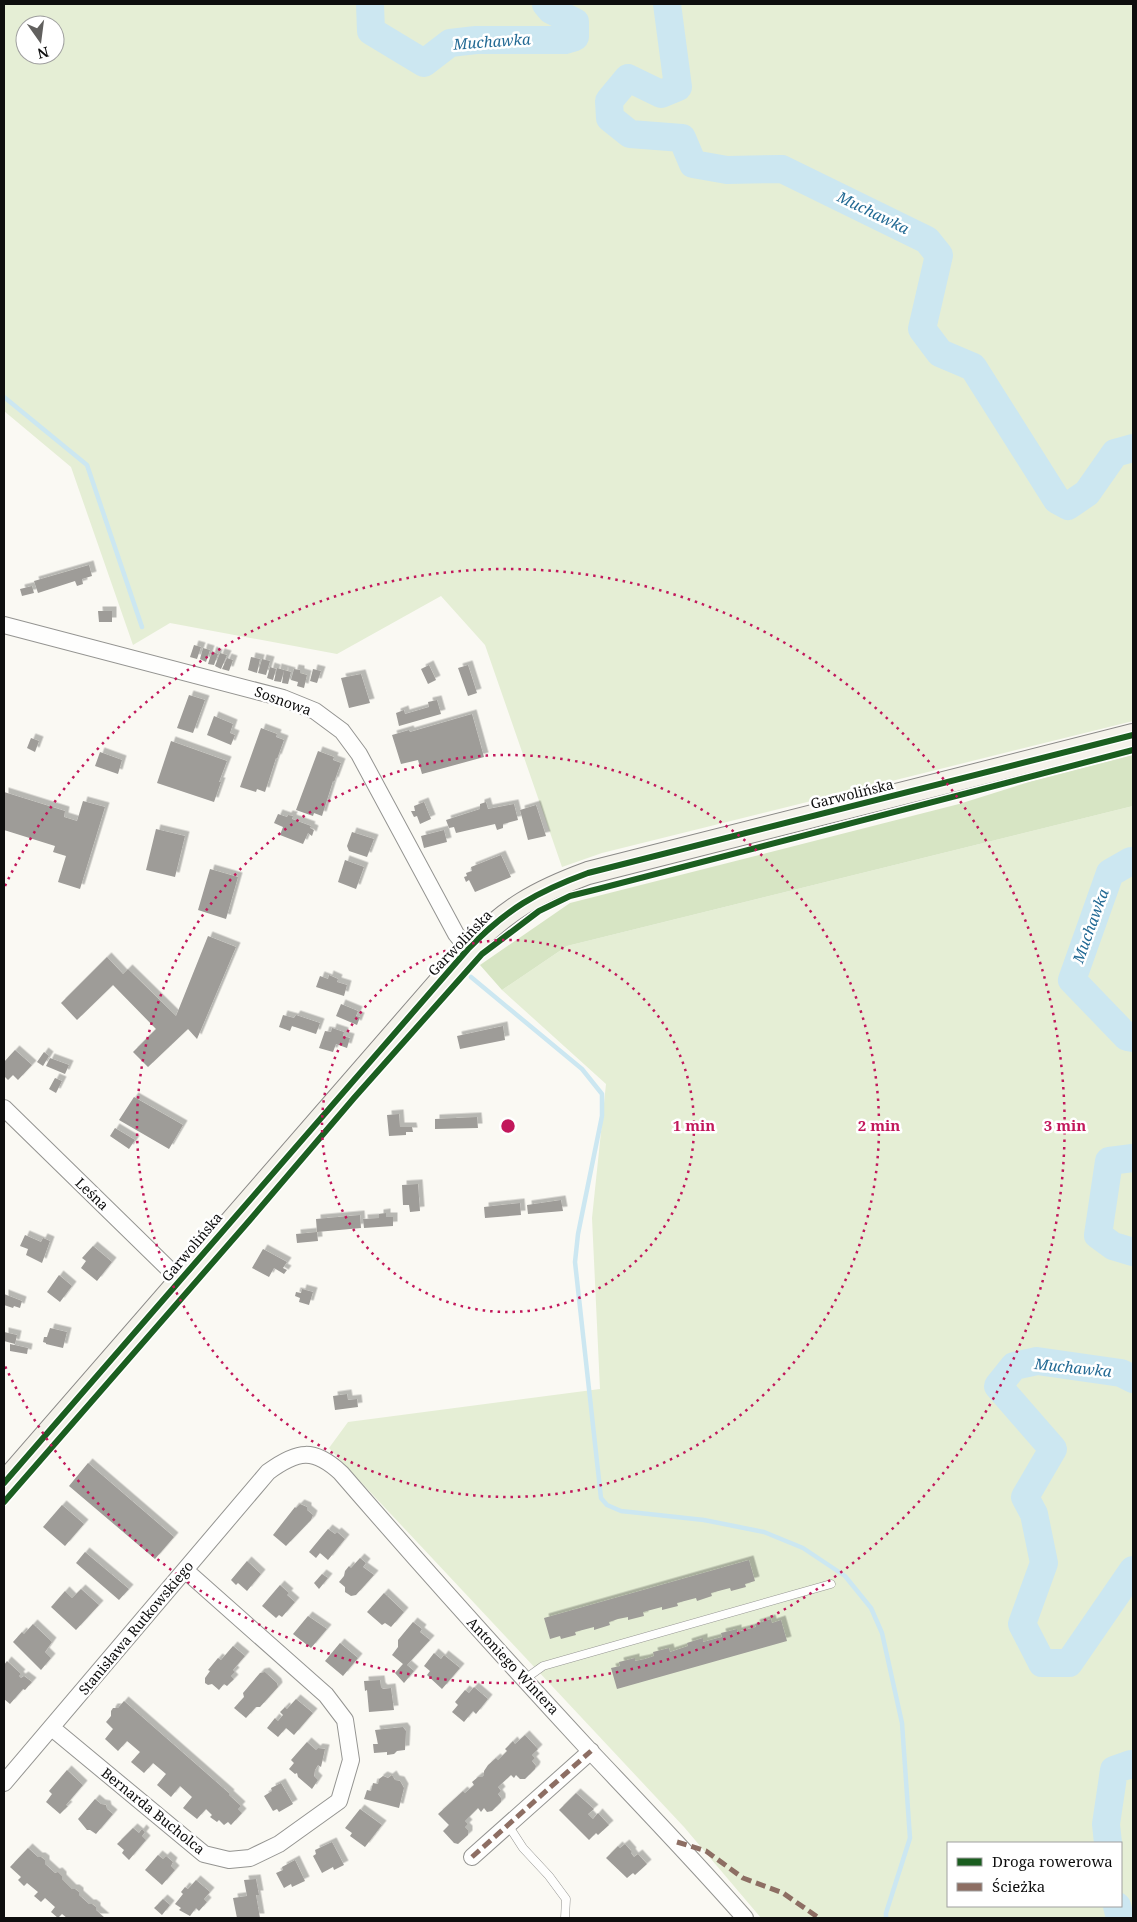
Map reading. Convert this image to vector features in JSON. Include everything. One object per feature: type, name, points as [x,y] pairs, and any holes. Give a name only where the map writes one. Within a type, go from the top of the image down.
[{"type":"main road","name":"Garwolińska","points":[[4,1483],[468,949],[495,922],[527,900],[546,889],[588,873],[1133,735]]},
{"type":"street","name":"Sosnowa","points":[[4,624],[283,698],[315,711],[342,731],[359,754],[456,934],[468,949]]},
{"type":"street","name":"Leśna","points":[[4,1108],[180,1280]]},
{"type":"street","name":"Antoniego Wintera","points":[[268,1472],[284,1460],[303,1454],[328,1461],[434,1581],[701,1868],[744,1918]]},
{"type":"street","name":"Stanisława Rutkowskiego","points":[[4,1783],[268,1472]]},
{"type":"street","name":"Bernarda Bucholca","points":[[52,1728],[204,1854],[229,1860],[250,1858],[279,1844],[339,1801],[351,1760],[346,1720],[326,1695],[185,1570]]},
{"type":"street","points":[[472,1857],[591,1751]]},
{"type":"lane","points":[[525,1679],[543,1666],[831,1584]]},
{"type":"lane","points":[[508,1825],[523,1848],[549,1876],[566,1899],[565,1918]]},
{"type":"green space","points":[[4,4],[1133,4],[1133,721],[602,853],[562,867],[485,645],[441,596],[337,654],[170,623],[133,645],[71,467],[4,411]]},
{"type":"green space","points":[[1133,755],[1133,806],[567,946],[502,990],[480,965],[570,903],[959,804],[1029,782]]},
{"type":"green space","points":[[1133,806],[1133,1918],[761,1918],[684,1827],[329,1448],[348,1422],[600,1389],[592,1218],[606,1084],[502,990],[567,946]]},
{"type":"building","points":[[89,565],[92,576],[82,579],[83,584],[77,586],[75,581],[38,593],[34,581]]},
{"type":"building","points":[[32,586],[34,593],[22,596],[20,589]]},
{"type":"building","points":[[98,611],[112,611],[112,622],[99,622]]},
{"type":"building","points":[[194,645],[201,647],[197,659],[190,657]]},
{"type":"building","points":[[203,648],[210,650],[206,662],[200,659]]},
{"type":"building","points":[[212,651],[218,654],[214,665],[208,664]]},
{"type":"building","points":[[220,653],[227,655],[221,669],[215,666]]},
{"type":"building","points":[[251,657],[260,659],[257,673],[248,670]]},
{"type":"building","points":[[227,658],[233,660],[229,671],[222,669]]},
{"type":"building","points":[[262,659],[270,661],[266,675],[258,673]]},
{"type":"building","points":[[429,665],[436,680],[428,684],[421,669]]},
{"type":"building","points":[[468,665],[477,693],[468,696],[458,668]]},
{"type":"building","points":[[270,667],[276,669],[273,680],[267,678]]},
{"type":"building","points":[[277,668],[284,670],[281,682],[274,681]]},
{"type":"building","points":[[294,669],[300,670],[300,673],[307,675],[304,688],[297,686],[298,682],[291,680]]},
{"type":"building","points":[[313,669],[321,671],[317,683],[310,681]]},
{"type":"building","points":[[284,670],[291,672],[288,684],[282,683]]},
{"type":"building","points":[[361,674],[370,703],[349,708],[341,678]]},
{"type":"building","points":[[189,695],[205,700],[193,733],[177,728]]},
{"type":"building","points":[[437,700],[441,714],[399,726],[396,713],[404,710],[405,714],[429,707],[428,702]]},
{"type":"building","points":[[472,714],[484,757],[422,774],[418,760],[401,764],[392,735],[409,730],[410,732]]},
{"type":"building","points":[[214,716],[233,724],[230,733],[235,735],[231,745],[207,735]]},
{"type":"building","points":[[261,728],[277,734],[276,737],[284,740],[265,792],[257,789],[256,792],[240,787]]},
{"type":"building","points":[[31,738],[39,741],[35,752],[27,748]]},
{"type":"building","points":[[171,741],[227,761],[214,802],[157,783]]},
{"type":"building","points":[[318,751],[334,757],[333,760],[341,763],[322,816],[314,813],[313,816],[296,810]]},
{"type":"building","points":[[100,752],[122,760],[118,774],[95,766]]},
{"type":"building","points":[[4,792],[65,811],[64,817],[77,821],[83,801],[105,807],[80,889],[58,882],[66,856],[53,852],[55,846],[4,830]]},
{"type":"building","points":[[424,802],[431,819],[420,824],[417,816],[414,817],[411,811],[415,811],[414,806]]},
{"type":"building","points":[[486,802],[488,809],[514,804],[518,820],[503,824],[503,828],[497,830],[495,824],[456,833],[454,827],[449,828],[446,820],[480,809],[480,804]]},
{"type":"building","points":[[536,805],[546,836],[528,840],[520,810]]},
{"type":"building","points":[[278,814],[287,817],[288,815],[293,816],[292,819],[311,826],[310,828],[314,830],[312,836],[308,833],[303,844],[280,835],[283,827],[274,823]]},
{"type":"building","points":[[156,829],[185,836],[175,877],[146,870]]},
{"type":"building","points":[[444,830],[447,842],[424,848],[421,836]]},
{"type":"building","points":[[352,832],[374,839],[367,857],[349,851],[347,846]]},
{"type":"building","points":[[501,855],[511,877],[475,892],[469,880],[466,882],[464,877],[467,876],[466,873],[472,871],[471,867]]},
{"type":"building","points":[[345,860],[364,867],[356,889],[338,882]]},
{"type":"building","points":[[210,869],[238,877],[226,919],[198,910]]},
{"type":"building","points":[[208,936],[236,947],[197,1039],[188,1029],[148,1067],[133,1052],[156,1029],[113,985],[77,1020],[61,1003],[107,957],[123,974],[128,969],[176,1016]]},
{"type":"building","points":[[329,975],[338,979],[337,982],[347,985],[344,996],[316,987],[320,976],[328,979]]},
{"type":"building","points":[[341,1004],[358,1011],[356,1016],[360,1017],[357,1025],[336,1016]]},
{"type":"building","points":[[283,1015],[294,1018],[296,1015],[320,1023],[316,1034],[292,1026],[290,1031],[279,1027]]},
{"type":"building","points":[[503,1026],[505,1040],[460,1049],[457,1036]]},
{"type":"building","points":[[332,1028],[344,1032],[343,1036],[350,1038],[347,1048],[336,1044],[333,1052],[319,1048],[325,1031],[331,1032]]},
{"type":"building","points":[[15,1050],[32,1065],[18,1080],[13,1075],[8,1080],[4,1076],[4,1062]]},
{"type":"building","points":[[44,1052],[49,1056],[43,1066],[37,1062]]},
{"type":"building","points":[[50,1058],[69,1065],[65,1074],[46,1066]]},
{"type":"building","points":[[55,1078],[62,1081],[56,1093],[49,1089]]},
{"type":"building","points":[[134,1097],[183,1125],[169,1149],[119,1120]]},
{"type":"building","points":[[399,1114],[400,1127],[412,1127],[413,1132],[406,1132],[406,1135],[389,1136],[387,1115]]},
{"type":"building","points":[[477,1117],[478,1128],[435,1129],[435,1119]]},
{"type":"building","points":[[115,1128],[135,1140],[129,1149],[110,1136]]},
{"type":"building","points":[[418,1184],[420,1211],[410,1212],[409,1205],[403,1205],[402,1185]]},
{"type":"building","points":[[561,1200],[563,1211],[528,1214],[527,1205]]},
{"type":"building","points":[[520,1203],[521,1215],[485,1218],[484,1207]]},
{"type":"building","points":[[386,1213],[386,1217],[393,1217],[393,1226],[364,1228],[363,1219],[379,1218],[379,1214]]},
{"type":"building","points":[[360,1215],[361,1228],[317,1232],[316,1219]]},
{"type":"building","points":[[317,1232],[318,1241],[297,1243],[296,1234]]},
{"type":"building","points":[[25,1235],[41,1242],[43,1238],[50,1241],[42,1263],[26,1255],[28,1249],[20,1246]]},
{"type":"building","points":[[93,1246],[112,1262],[97,1281],[81,1268],[86,1261],[82,1258]]},
{"type":"building","points":[[263,1249],[287,1262],[283,1268],[287,1270],[284,1274],[274,1268],[269,1277],[252,1268]]},
{"type":"building","points":[[59,1275],[72,1286],[60,1302],[47,1292]]},
{"type":"building","points":[[302,1289],[313,1292],[309,1305],[299,1302],[300,1298],[295,1296],[296,1292],[301,1293]]},
{"type":"building","points":[[4,1294],[22,1301],[20,1308],[4,1305]]},
{"type":"building","points":[[50,1328],[67,1332],[63,1348],[43,1342]]},
{"type":"building","points":[[4,1332],[17,1335],[15,1344],[4,1341]]},
{"type":"building","points":[[10,1344],[28,1348],[27,1354],[10,1351]]},
{"type":"building","points":[[347,1394],[348,1400],[357,1399],[358,1407],[335,1410],[333,1396]]},
{"type":"building","points":[[88,1463],[174,1537],[155,1559],[69,1486]]},
{"type":"building","points":[[300,1504],[307,1507],[307,1510],[313,1515],[311,1520],[286,1546],[273,1535],[295,1507]]},
{"type":"building","points":[[62,1505],[84,1524],[65,1546],[43,1527]]},
{"type":"building","points":[[328,1529],[335,1534],[337,1532],[345,1539],[328,1560],[320,1553],[316,1558],[309,1552]]},
{"type":"building","points":[[85,1552],[129,1589],[119,1600],[76,1563]]},
{"type":"building","points":[[360,1558],[366,1563],[363,1567],[374,1575],[356,1595],[351,1596],[345,1592],[345,1587],[339,1582],[349,1566],[351,1568]]},
{"type":"building","points":[[749,1560],[755,1581],[745,1584],[746,1587],[731,1591],[730,1588],[711,1593],[712,1596],[697,1601],[696,1598],[677,1603],[678,1606],[662,1610],[662,1607],[643,1612],[644,1616],[628,1620],[628,1617],[618,1619],[609,1622],[610,1625],[594,1630],[594,1627],[575,1632],[576,1635],[561,1639],[560,1636],[550,1639],[544,1618]]},
{"type":"building","points":[[247,1561],[261,1574],[247,1591],[231,1580]]},
{"type":"building","points":[[322,1574],[328,1578],[319,1589],[314,1583]]},
{"type":"building","points":[[280,1585],[295,1602],[282,1617],[279,1615],[276,1618],[262,1606]]},
{"type":"building","points":[[81,1589],[99,1605],[76,1630],[51,1607],[65,1591],[72,1598]]},
{"type":"building","points":[[384,1593],[404,1612],[391,1627],[385,1623],[382,1625],[367,1612]]},
{"type":"building","points":[[308,1616],[327,1629],[311,1648],[293,1634]]},
{"type":"building","points":[[771,1619],[772,1623],[781,1620],[787,1641],[617,1689],[611,1668],[620,1666],[619,1662],[635,1658],[635,1661],[645,1659],[654,1656],[653,1652],[669,1648],[670,1652],[688,1646],[687,1643],[703,1638],[703,1642],[722,1637],[721,1633],[737,1629],[737,1632],[756,1627],[755,1624]]},
{"type":"building","points":[[413,1622],[422,1629],[420,1632],[430,1640],[407,1665],[414,1671],[404,1683],[395,1673],[403,1664],[392,1655],[398,1647],[398,1640]]},
{"type":"building","points":[[33,1624],[52,1642],[45,1652],[51,1658],[41,1670],[13,1642]]},
{"type":"building","points":[[340,1643],[358,1658],[343,1676],[325,1661]]},
{"type":"building","points":[[233,1646],[245,1656],[233,1670],[235,1672],[231,1676],[234,1679],[227,1686],[224,1684],[219,1690],[212,1684],[208,1685],[205,1683],[205,1678],[210,1671],[208,1670],[218,1658],[221,1660]]},
{"type":"building","points":[[434,1653],[441,1659],[444,1655],[460,1668],[442,1689],[427,1675],[430,1671],[424,1666]]},
{"type":"building","points":[[7,1661],[21,1674],[19,1676],[21,1678],[24,1676],[32,1682],[10,1704],[4,1699],[4,1665]]},
{"type":"building","points":[[265,1672],[277,1683],[278,1687],[260,1707],[256,1707],[246,1718],[234,1708],[244,1697],[243,1693],[260,1673]]},
{"type":"building","points":[[380,1680],[383,1689],[391,1688],[394,1710],[369,1712],[367,1690],[365,1691],[364,1681]]},
{"type":"building","points":[[474,1687],[488,1699],[476,1714],[473,1711],[464,1722],[452,1712],[458,1705],[455,1702],[465,1690],[469,1693]]},
{"type":"building","points":[[296,1699],[313,1713],[294,1735],[286,1728],[278,1737],[267,1728],[275,1718],[278,1721],[283,1715],[280,1712],[285,1707],[287,1709]]},
{"type":"building","points":[[124,1701],[230,1794],[241,1806],[238,1809],[242,1813],[231,1825],[228,1822],[224,1825],[219,1820],[217,1822],[210,1817],[212,1815],[206,1809],[197,1819],[183,1808],[192,1797],[180,1786],[171,1797],[157,1785],[166,1774],[153,1763],[144,1773],[131,1762],[140,1752],[127,1741],[118,1751],[105,1739],[113,1729],[106,1722],[111,1716],[111,1711],[113,1708],[118,1708]]},
{"type":"building","points":[[403,1727],[406,1731],[405,1750],[387,1755],[387,1752],[374,1753],[373,1744],[378,1744],[375,1730]]},
{"type":"building","points":[[525,1735],[538,1749],[532,1755],[535,1758],[532,1761],[536,1766],[535,1769],[525,1779],[520,1779],[516,1775],[514,1778],[511,1775],[498,1787],[501,1791],[498,1794],[501,1802],[492,1811],[487,1812],[484,1808],[481,1812],[478,1808],[465,1821],[468,1824],[465,1827],[468,1830],[468,1835],[458,1844],[454,1843],[443,1831],[449,1825],[438,1814],[463,1791],[465,1793],[474,1785],[472,1782],[484,1775],[488,1765],[496,1758],[498,1760],[513,1741],[515,1744]]},
{"type":"building","points":[[307,1742],[316,1750],[318,1748],[325,1749],[321,1767],[318,1765],[315,1770],[314,1776],[318,1780],[312,1789],[298,1777],[297,1773],[295,1774],[289,1769],[294,1763],[291,1760]]},
{"type":"building","points":[[67,1770],[83,1785],[60,1814],[46,1802],[52,1794],[49,1791]]},
{"type":"building","points":[[392,1775],[395,1780],[400,1781],[404,1788],[399,1808],[364,1799],[367,1790],[371,1791],[373,1783],[378,1784],[379,1779],[383,1776],[388,1778]]},
{"type":"building","points":[[281,1783],[293,1804],[279,1812],[277,1809],[273,1811],[264,1796],[272,1791],[271,1788]]},
{"type":"building","points":[[576,1793],[594,1809],[588,1814],[593,1819],[598,1813],[609,1825],[589,1840],[559,1810]]},
{"type":"building","points":[[95,1799],[101,1804],[106,1805],[107,1809],[113,1814],[96,1834],[87,1830],[78,1819]]},
{"type":"building","points":[[360,1809],[382,1825],[365,1847],[350,1836],[352,1833],[345,1828]]},
{"type":"building","points":[[133,1828],[139,1833],[142,1829],[145,1832],[142,1836],[146,1840],[129,1860],[122,1853],[124,1850],[117,1844]]},
{"type":"building","points":[[332,1842],[344,1865],[334,1870],[333,1867],[322,1873],[313,1856],[316,1854],[315,1850]]},
{"type":"building","points":[[625,1844],[634,1857],[638,1854],[647,1864],[635,1875],[633,1873],[627,1878],[606,1858],[618,1846],[620,1848]]},
{"type":"building","points":[[28,1848],[38,1857],[45,1860],[45,1864],[55,1873],[58,1872],[72,1889],[79,1892],[79,1895],[89,1904],[96,1907],[96,1910],[105,1918],[67,1918],[62,1914],[58,1918],[51,1912],[55,1907],[45,1898],[41,1902],[34,1896],[38,1892],[27,1883],[24,1886],[18,1880],[21,1877],[10,1867]]},
{"type":"building","points":[[158,1855],[163,1859],[166,1856],[173,1862],[171,1866],[175,1870],[162,1885],[145,1870]]},
{"type":"building","points":[[295,1860],[305,1881],[292,1887],[291,1884],[284,1888],[276,1873],[283,1870],[282,1867]]},
{"type":"building","points":[[256,1879],[259,1895],[256,1895],[260,1918],[237,1918],[233,1898],[247,1896],[244,1880]]},
{"type":"building","points":[[196,1880],[210,1892],[204,1899],[207,1902],[199,1911],[196,1908],[190,1916],[179,1910],[181,1908],[175,1904],[183,1894],[181,1892],[185,1887],[188,1889]]},
{"type":"building","points":[[163,1899],[170,1905],[162,1915],[154,1908]]},
{"type":"waterway","name":"Muchawka","points":[[370,4],[371,31],[424,63],[450,43],[476,40],[565,40],[575,37],[575,22],[551,10],[546,4]]},
{"type":"waterway","name":"Muchawka","points":[[667,4],[678,87],[661,94],[628,78],[609,101],[610,118],[630,134],[682,138],[693,164],[727,170],[782,169],[927,240],[939,255],[922,329],[940,353],[973,367],[1057,500],[1068,506],[1087,493],[1115,453],[1133,448]]},
{"type":"waterway","points":[[4,397],[87,465],[142,627]]},
{"type":"waterway","name":"Muchawka","points":[[1133,861],[1110,873],[1072,980],[1127,1037],[1133,1038]]},
{"type":"waterway","points":[[471,977],[582,1069],[602,1094],[602,1116],[578,1234],[575,1262],[601,1498],[607,1505],[621,1511],[704,1520],[764,1532],[803,1548],[845,1576],[871,1608],[882,1633],[902,1723],[910,1838],[886,1918]]},
{"type":"waterway","name":"Muchawka","points":[[1133,1158],[1109,1161],[1098,1235],[1113,1246],[1133,1252]]},
{"type":"waterway","name":"Muchawka","points":[[1133,1379],[1121,1373],[1037,1361],[1014,1366],[998,1386],[1053,1449],[1025,1497],[1034,1514],[1044,1563],[1022,1624],[1042,1663],[1069,1663],[1133,1570]]},
{"type":"waterway","name":"Muchawka","points":[[1108,1842],[1106,1824],[1114,1770],[1133,1765]]},
{"type":"waterway","name":"Muchawka","points":[[1117,1907],[1120,1918]]},
{"type":"marked path","points":[[472,1857],[591,1751]]},
{"type":"marked path","points":[[677,1842],[706,1851],[743,1878],[783,1893],[819,1918]]},
{"type":"cycle path","points":[[4,1483],[468,949],[509,912],[553,887],[588,873],[1133,735]]},
{"type":"cycle path","points":[[4,1502],[354,1098],[482,954],[539,911],[570,896],[1133,750]]}]
